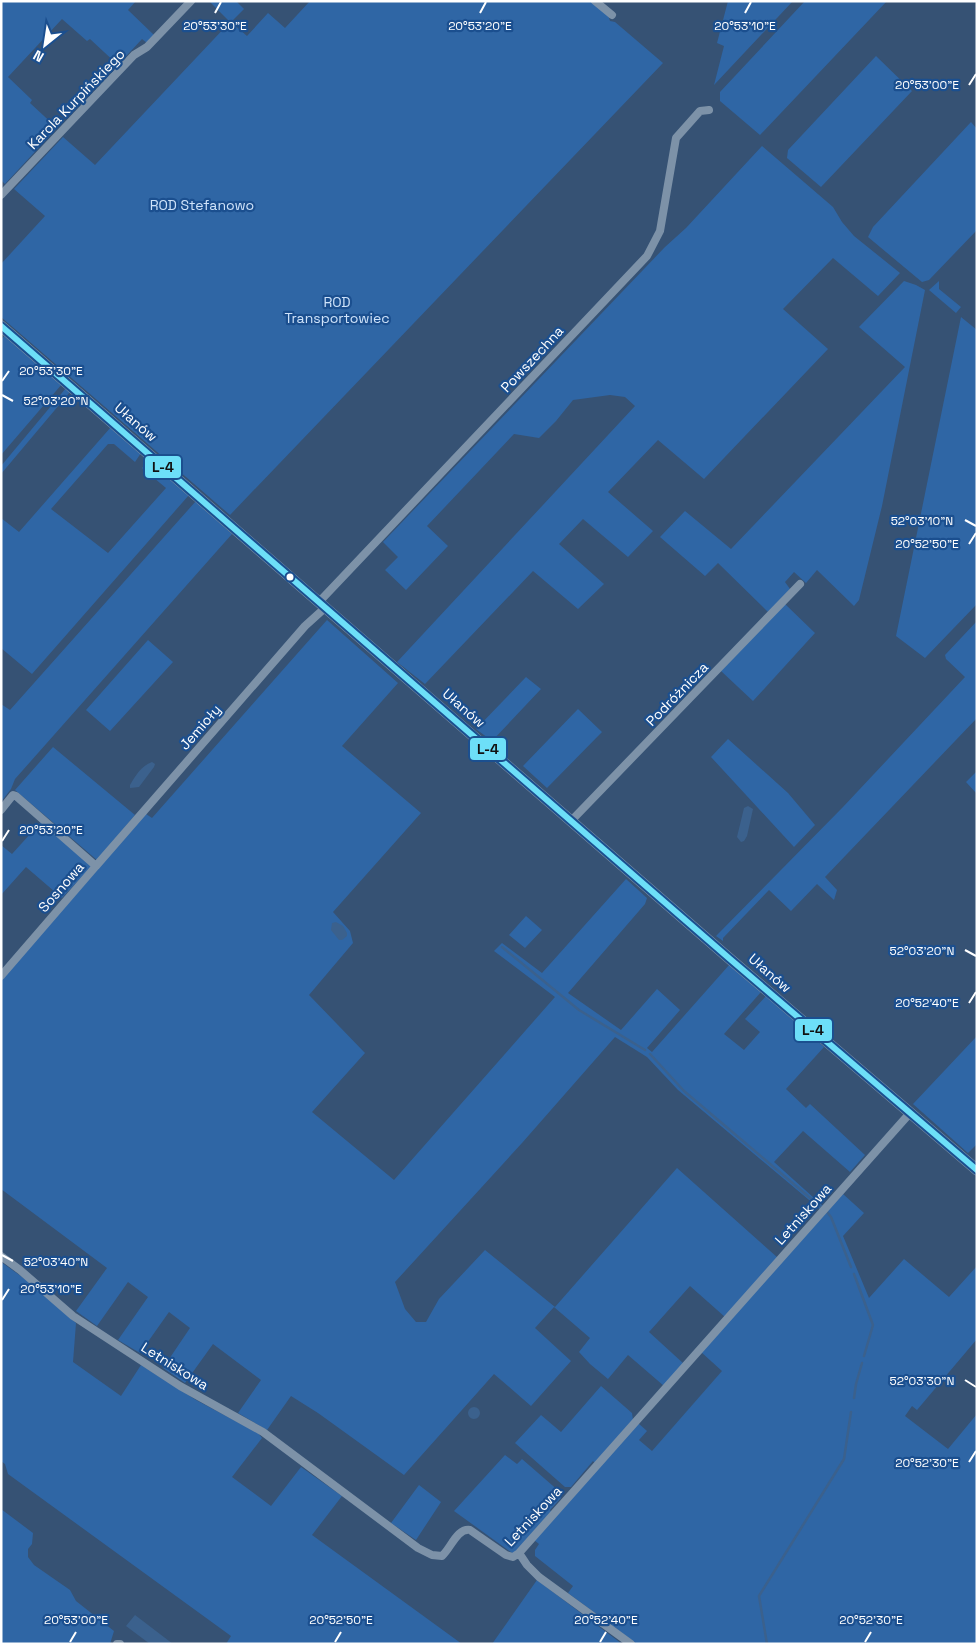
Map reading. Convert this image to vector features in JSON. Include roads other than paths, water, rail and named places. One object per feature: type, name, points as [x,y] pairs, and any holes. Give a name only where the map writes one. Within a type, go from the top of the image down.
[{"type":"street","name":"Karola Kurpińskiego","points":[[1,196],[134,55],[147,47],[191,1]]},
{"type":"street","points":[[595,1],[612,15]]},
{"type":"street","name":"Powszechna","points":[[323,604],[647,256],[660,231],[676,138],[700,111],[709,110]]},
{"type":"street","name":"Ułanów","points":[[1,326],[571,821],[977,1170]]},
{"type":"street","name":"Podróżnicza","points":[[571,821],[800,584]]},
{"type":"street","name":"Jemioły","points":[[96,866],[323,604]]},
{"type":"street","name":"Sosnowa","points":[[1,810],[13,795],[16,796],[96,866],[1,976]]},
{"type":"street","name":"Letniskowa","points":[[1,1256],[73,1316],[180,1386],[263,1432],[426,1552],[442,1556],[461,1531],[465,1529],[470,1530],[506,1555],[512,1557],[520,1553],[910,1113]]},
{"type":"street","points":[[520,1553],[527,1566],[539,1577],[631,1644]]},
{"type":"waterway","points":[[502,947],[579,1010],[645,1050]]},
{"type":"waterway","points":[[650,1054],[684,1091],[822,1208]]},
{"type":"waterway","points":[[827,1212],[831,1217],[851,1267]]},
{"type":"waterway","points":[[854,1274],[873,1325],[864,1356]]},
{"type":"waterway","points":[[854,1398],[862,1363]]},
{"type":"waterway","points":[[767,1644],[759,1596],[844,1459],[851,1412]]},
{"type":"park label","name":"ROD Stefanowo","points":[[202,205]]},
{"type":"park label","name":"ROD Transportowiec","points":[[337,310]]}]
